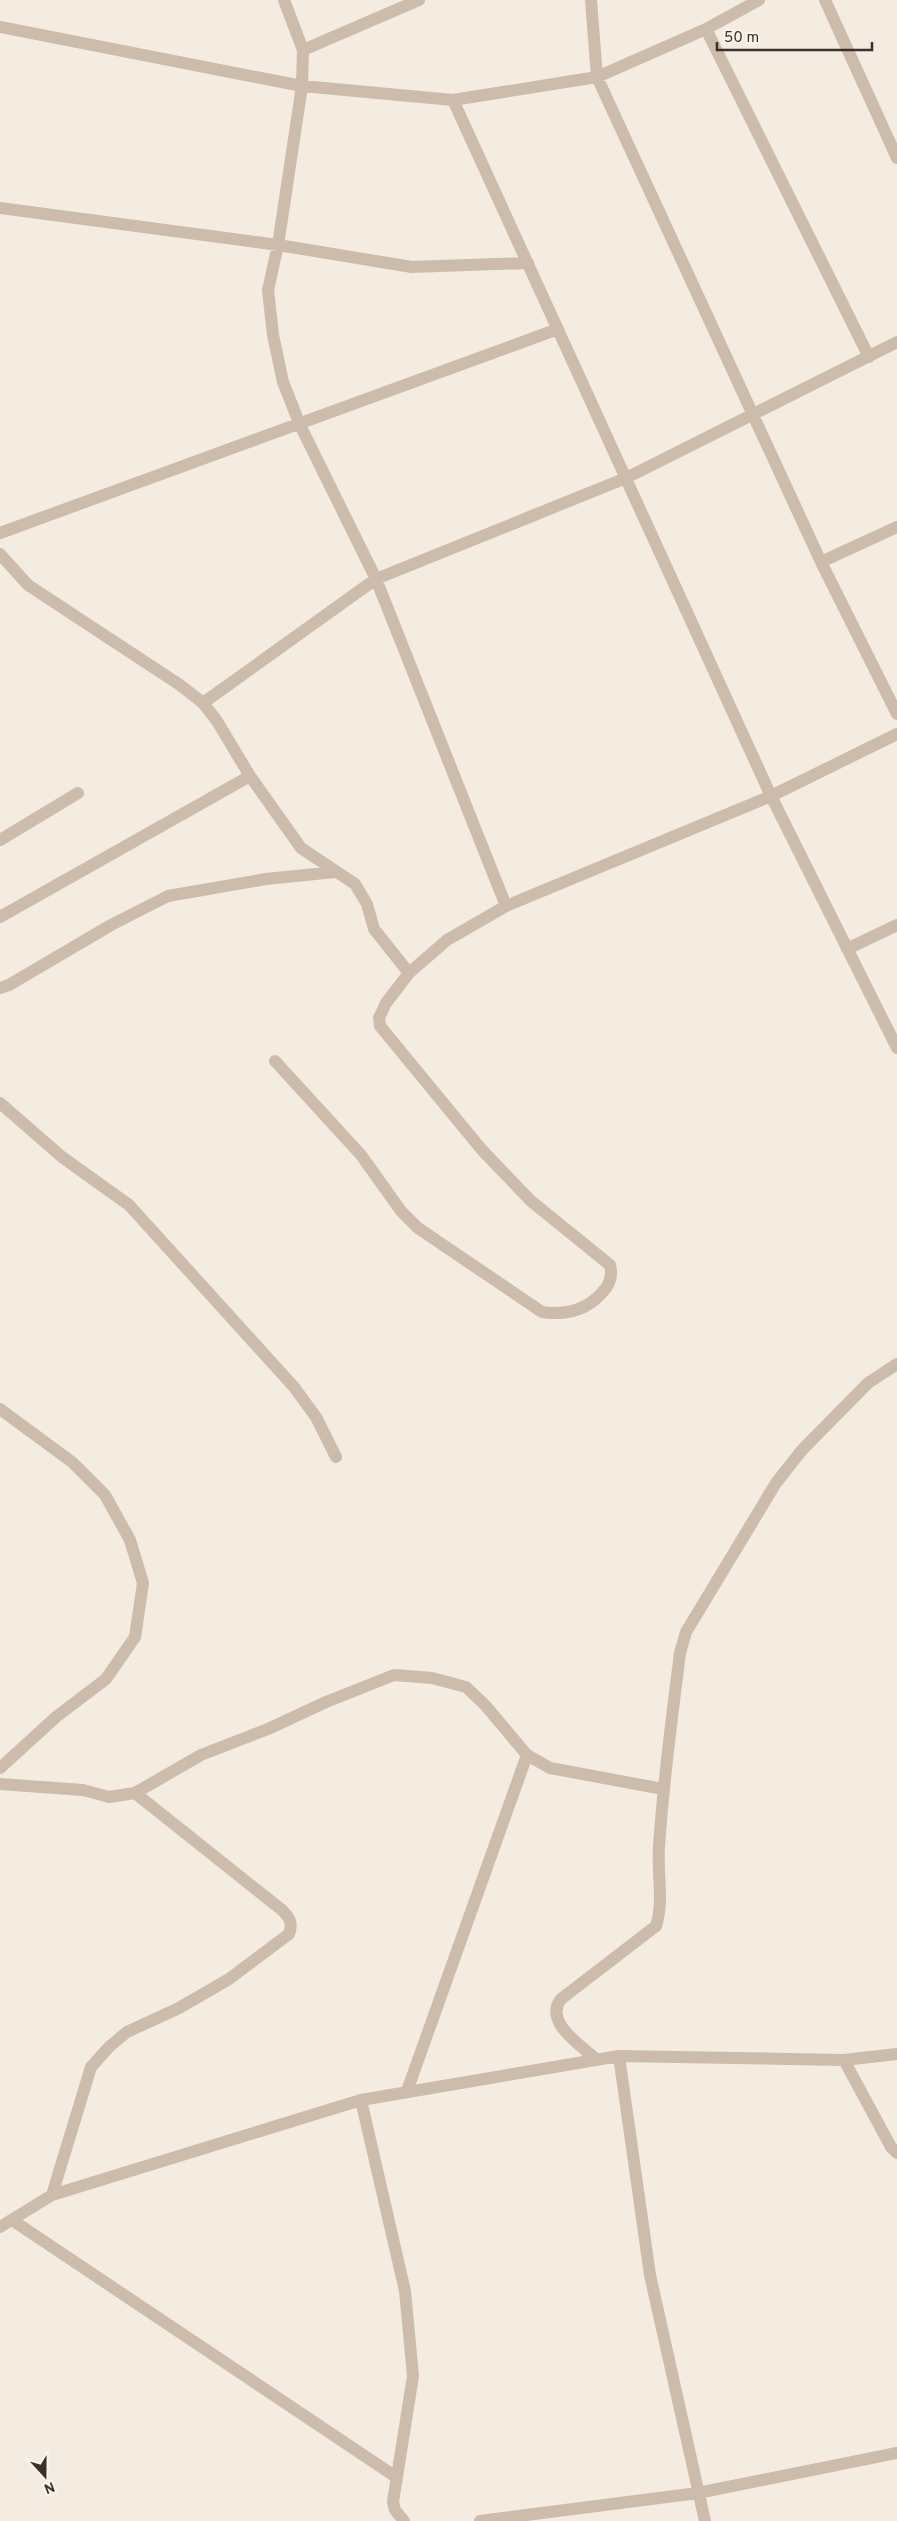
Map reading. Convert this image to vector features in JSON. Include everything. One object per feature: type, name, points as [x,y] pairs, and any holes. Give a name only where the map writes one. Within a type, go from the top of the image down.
[{"type":"street","points":[[284,0],[303,50],[302,86],[278,245],[268,290],[273,335],[283,382],[300,425],[376,579],[506,906]]},
{"type":"street","points":[[303,50],[418,0]]},
{"type":"street","points":[[591,0],[597,77],[821,562],[897,714]]},
{"type":"street","points":[[0,27],[302,86],[453,100],[597,77],[706,29],[759,0]]},
{"type":"street","points":[[825,0],[897,158]]},
{"type":"street","points":[[706,29],[869,357]]},
{"type":"street","points":[[453,100],[771,796],[897,1048]]},
{"type":"street","points":[[0,208],[278,245],[412,266],[528,263]]},
{"type":"street","points":[[0,533],[558,330]]},
{"type":"street","points":[[202,702],[376,579],[626,478],[753,416],[897,342]]},
{"type":"street","points":[[821,562],[897,527]]},
{"type":"street","points":[[0,554],[28,585],[180,684],[202,702],[217,720],[250,776],[301,848],[355,884],[367,904],[374,929],[409,973]]},
{"type":"street","points":[[275,1061],[361,1155],[401,1211],[418,1228],[542,1312],[556,1314],[580,1310],[592,1304],[608,1284],[612,1272],[606,1260],[531,1201],[482,1150],[380,1026],[380,1018],[386,1003],[409,973],[447,940],[506,906],[771,796],[897,734]]},
{"type":"street","points":[[0,917],[250,776]]},
{"type":"street","points":[[0,840],[78,793]]},
{"type":"street","points":[[0,988],[9,986],[111,926],[168,896],[266,879],[335,872]]},
{"type":"street","points":[[848,949],[897,925]]},
{"type":"street","points":[[0,1103],[62,1157],[129,1205],[294,1387],[316,1417],[336,1456]]},
{"type":"street","points":[[597,2060],[558,2022],[557,2003],[656,1926],[660,1914],[657,1868],[663,1790],[680,1653],[686,1632],[776,1483],[802,1450],[868,1382],[897,1364]]},
{"type":"street","points":[[0,1409],[72,1462],[105,1495],[130,1540],[143,1583],[135,1637],[106,1680],[56,1717],[0,1768]]},
{"type":"street","points":[[0,1784],[83,1790],[110,1797],[135,1793],[201,1755],[268,1729],[326,1702],[394,1675],[432,1678],[466,1687],[485,1705],[527,1755],[550,1768],[663,1790]]},
{"type":"street","points":[[407,2091],[527,1755]]},
{"type":"street","points":[[52,2195],[91,2067],[109,2047],[127,2032],[179,2008],[229,1979],[288,1934],[291,1926],[290,1919],[282,1910],[135,1793]]},
{"type":"street","points":[[0,2227],[52,2195],[361,2100],[407,2091],[619,2056],[844,2060],[897,2054]]},
{"type":"street","points":[[619,2056],[650,2276],[705,2521]]},
{"type":"street","points":[[844,2060],[890,2147],[897,2153]]},
{"type":"street","points":[[361,2100],[405,2291],[414,2376],[393,2502],[395,2510],[404,2521]]},
{"type":"street","points":[[12,2220],[396,2477]]},
{"type":"street","points":[[480,2521],[698,2493],[897,2453]]}]
